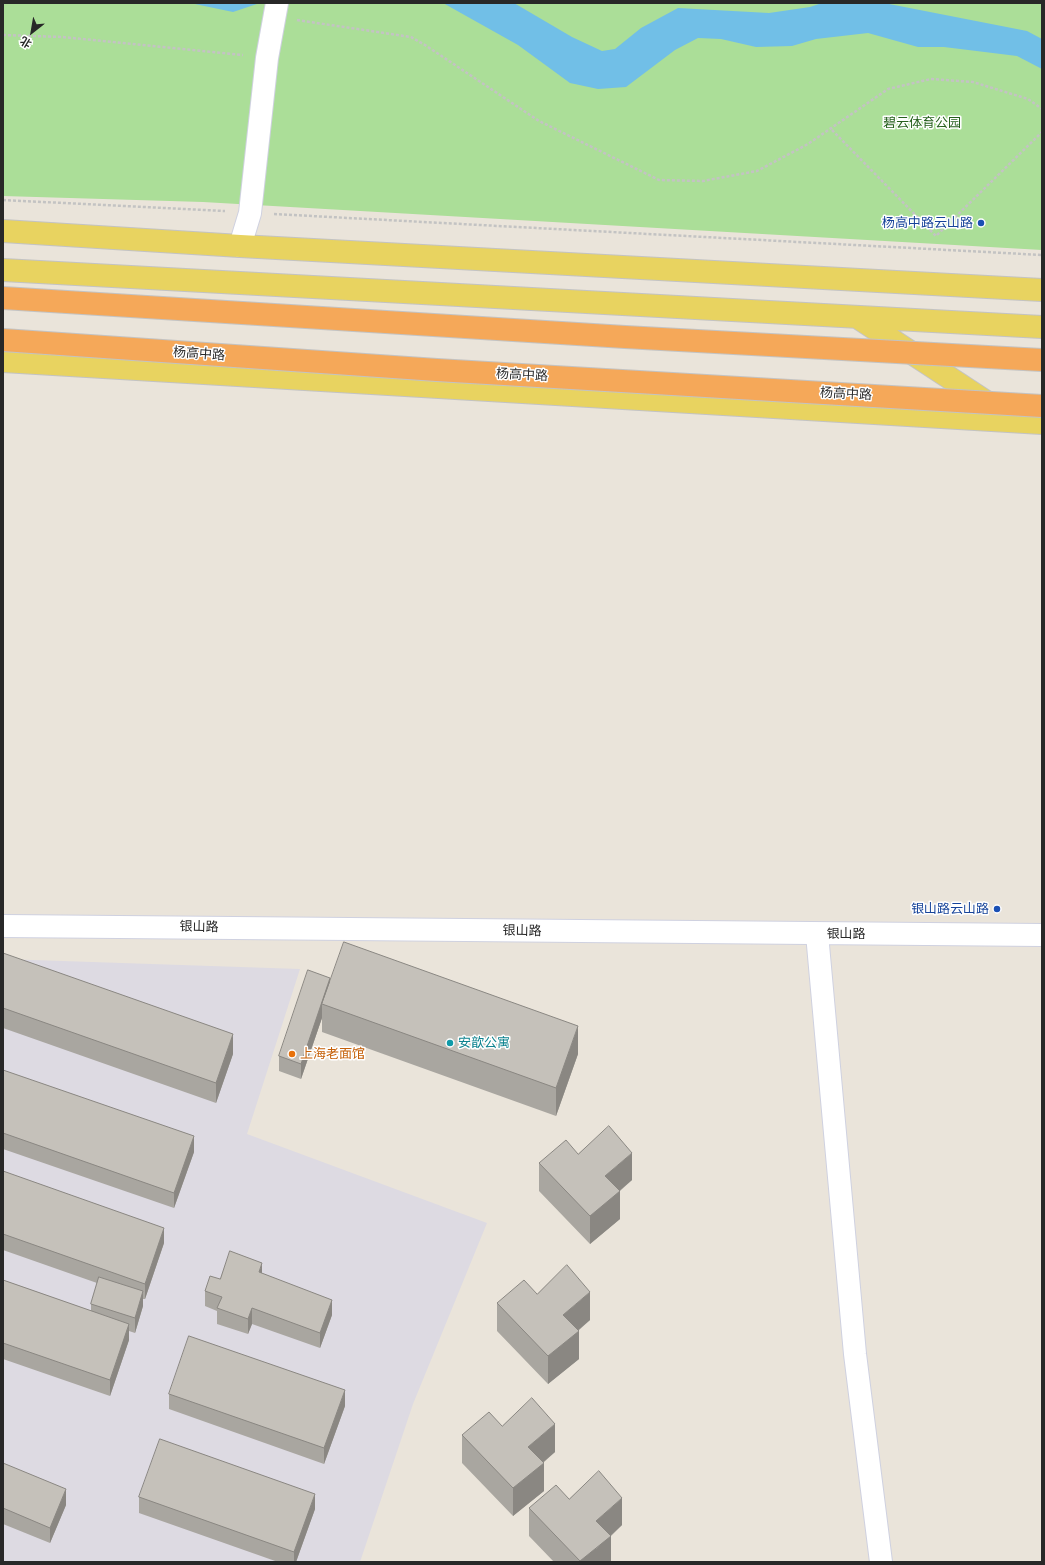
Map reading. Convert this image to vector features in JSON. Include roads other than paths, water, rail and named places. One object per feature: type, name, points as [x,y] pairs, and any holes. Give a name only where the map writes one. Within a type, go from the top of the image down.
[{"type":"highway","points":[[3,298],[633,337],[1042,360]]},
{"type":"highway","name":"杨高中路","points":[[3,340],[437,370],[1042,406]]},
{"type":"main road","points":[[3,231],[240,246],[1042,290]]},
{"type":"main road","points":[[3,270],[1042,327]]},
{"type":"main road","points":[[856,316],[1016,421]]},
{"type":"main road","points":[[3,361],[1042,423]]},
{"type":"street","points":[[240,246],[250,213],[268,58],[276,10]]},
{"type":"street","name":"银山路","points":[[3,926],[1042,935]]},
{"type":"street","points":[[817,934],[855,1354],[881,1562]]},
{"type":"water","points":[[190,3],[260,3],[233,12]]},
{"type":"water","points":[[443,3],[514,3],[572,37],[602,51],[615,49],[641,28],[678,8],[769,13],[810,7],[822,3],[884,3],[1027,31],[1042,39],[1042,69],[1017,56],[944,47],[918,47],[868,33],[816,39],[792,46],[756,47],[721,39],[698,38],[675,50],[626,87],[598,89],[570,83],[518,45]]},
{"type":"place","name":"杨高中路云山路","points":[[981,223]]},
{"type":"place","name":"银山路云山路","points":[[997,909]]},
{"type":"place","name":"安歆公寓","points":[[450,1043]]},
{"type":"place","name":"上海老面馆","points":[[292,1054]]},
{"type":"park label","name":"碧云体育公园","points":[[922,123]]}]
